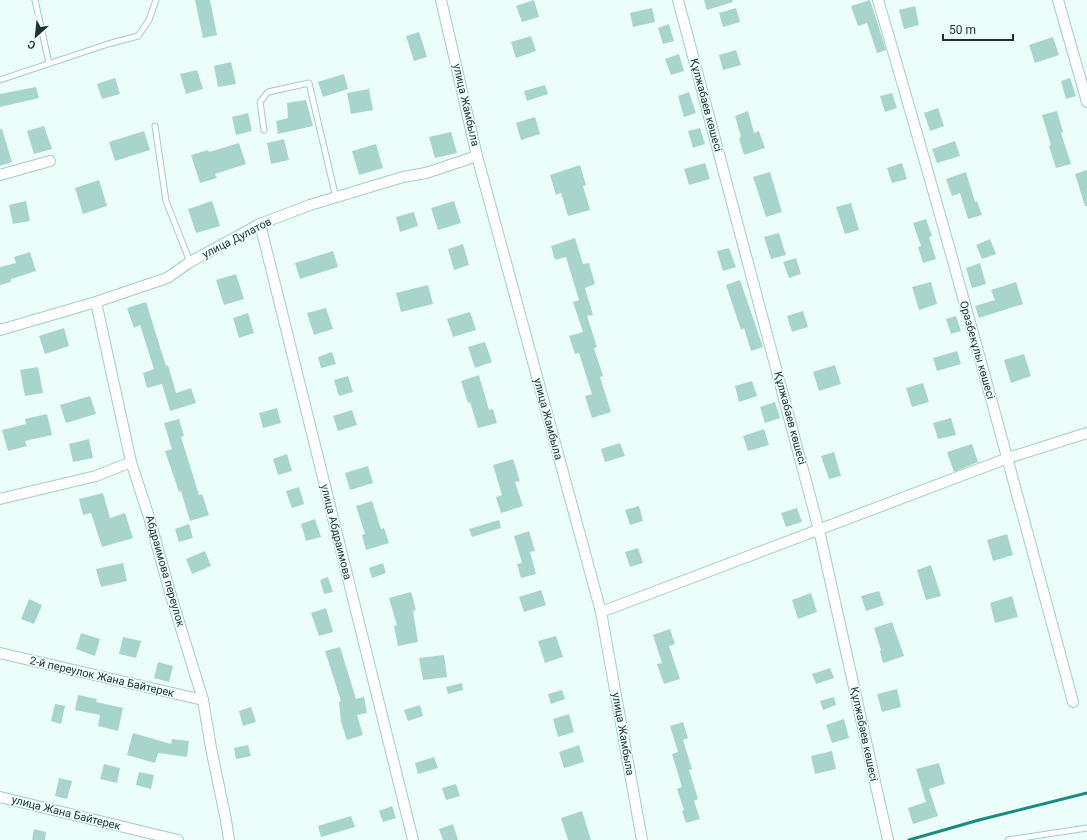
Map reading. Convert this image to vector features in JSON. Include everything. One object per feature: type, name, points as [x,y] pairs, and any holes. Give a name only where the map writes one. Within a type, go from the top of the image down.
[{"type":"street","name":"улица Жамбыла","points":[[441,0],[477,156],[601,612],[642,840]]},
{"type":"street","name":"Құлжабаев көшесі","points":[[678,0],[819,530],[888,839]]},
{"type":"street","name":"Оразбекұлы көшесі","points":[[878,0],[1008,458],[1073,702]]},
{"type":"street","points":[[1058,0],[1087,102]]},
{"type":"street","name":"улица Дулатов","points":[[0,330],[96,302],[167,278],[190,262],[260,224],[310,205],[477,156]]},
{"type":"street","points":[[0,174],[50,161]]},
{"type":"street","name":"улица Абдраимова","points":[[260,224],[413,840]]},
{"type":"street","name":"Абдраимова переулок","points":[[96,302],[131,462],[149,517],[171,596],[203,700],[229,840]]},
{"type":"street","points":[[601,612],[1008,458],[1087,433]]},
{"type":"street","points":[[0,499],[96,476],[131,462]]},
{"type":"street","name":"2-й переулок Жана Байтерек","points":[[0,653],[203,700]]},
{"type":"street","name":"улица Жана Байтерек","points":[[0,798],[178,840]]},
{"type":"lane","points":[[35,0],[49,64]]},
{"type":"lane","points":[[0,80],[108,44],[138,36],[149,20],[156,0]]},
{"type":"lane","points":[[264,130],[260,102],[268,92],[309,83],[336,198]]},
{"type":"lane","points":[[155,126],[166,201],[190,262]]},
{"type":"lane","points":[[1008,840],[1033,838],[1087,828]]},
{"type":"building","points":[[195,0],[210,0],[217,35],[203,38]]},
{"type":"building","points":[[534,0],[539,17],[522,22],[516,6]]},
{"type":"building","points":[[704,0],[732,0],[733,2],[707,10]]},
{"type":"building","points":[[870,0],[886,50],[877,53],[867,23],[858,26],[851,6]]},
{"type":"building","points":[[915,6],[919,25],[904,29],[899,10]]},
{"type":"building","points":[[652,8],[655,22],[633,27],[630,13]]},
{"type":"building","points":[[736,8],[740,22],[723,27],[719,13]]},
{"type":"building","points":[[669,24],[674,41],[663,44],[658,28]]},
{"type":"building","points":[[419,32],[427,57],[414,61],[406,36]]},
{"type":"building","points":[[531,36],[536,51],[516,58],[511,42]]},
{"type":"building","points":[[1053,37],[1059,55],[1035,63],[1029,45]]},
{"type":"building","points":[[736,50],[741,65],[723,70],[719,55]]},
{"type":"building","points":[[679,54],[684,71],[671,75],[665,59]]},
{"type":"building","points":[[231,62],[236,84],[218,87],[214,66]]},
{"type":"building","points":[[197,70],[203,89],[186,94],[180,74]]},
{"type":"building","points":[[344,74],[348,89],[323,97],[318,82]]},
{"type":"building","points":[[115,78],[120,94],[102,99],[97,84]]},
{"type":"building","points":[[1070,78],[1076,96],[1066,99],[1061,81]]},
{"type":"building","points":[[545,85],[548,94],[527,101],[524,91]]},
{"type":"building","points":[[36,87],[39,98],[0,107],[0,94]]},
{"type":"building","points":[[369,89],[373,110],[351,114],[347,93]]},
{"type":"building","points":[[689,92],[696,113],[684,117],[678,96]]},
{"type":"building","points":[[892,93],[897,108],[885,112],[880,96]]},
{"type":"building","points":[[306,100],[313,126],[278,134],[276,121],[288,118],[287,103]]},
{"type":"building","points":[[938,108],[944,126],[930,131],[924,113]]},
{"type":"building","points":[[748,111],[754,133],[759,131],[765,148],[744,155],[735,116]]},
{"type":"building","points":[[1057,111],[1063,132],[1061,133],[1071,164],[1056,168],[1042,115]]},
{"type":"building","points":[[248,113],[252,131],[236,135],[232,117]]},
{"type":"building","points":[[535,117],[540,134],[521,140],[516,123]]},
{"type":"building","points":[[44,126],[52,149],[34,154],[27,131]]},
{"type":"building","points":[[700,128],[705,144],[693,148],[688,131]]},
{"type":"building","points":[[0,129],[2,129],[12,162],[0,166]]},
{"type":"building","points":[[144,131],[150,150],[115,161],[109,142]]},
{"type":"building","points":[[451,132],[457,153],[435,158],[429,137]]},
{"type":"building","points":[[284,139],[289,160],[271,164],[267,143]]},
{"type":"building","points":[[955,141],[960,156],[937,163],[932,149]]},
{"type":"building","points":[[239,143],[246,164],[215,174],[217,178],[200,183],[191,155],[208,150],[209,152]]},
{"type":"building","points":[[376,144],[383,168],[359,175],[352,151]]},
{"type":"building","points":[[705,163],[710,179],[689,185],[684,169]]},
{"type":"building","points":[[902,163],[907,179],[892,183],[887,168]]},
{"type":"building","points":[[580,165],[586,185],[583,186],[590,210],[568,216],[561,193],[556,195],[550,175]]},
{"type":"building","points":[[1087,170],[1087,206],[1085,206],[1075,174]]},
{"type":"building","points":[[770,172],[782,212],[766,217],[753,177]]},
{"type":"building","points":[[966,172],[975,202],[977,201],[982,215],[968,219],[960,193],[952,196],[946,179]]},
{"type":"building","points":[[99,180],[107,206],[83,214],[75,188]]},
{"type":"building","points":[[26,201],[30,221],[13,224],[9,205]]},
{"type":"building","points":[[212,201],[220,226],[196,233],[188,209]]},
{"type":"building","points":[[454,201],[461,223],[438,230],[431,208]]},
{"type":"building","points":[[851,203],[859,230],[845,234],[836,207]]},
{"type":"building","points":[[414,212],[418,226],[400,232],[396,217]]},
{"type":"building","points":[[926,219],[932,236],[929,237],[936,259],[923,263],[918,247],[921,246],[913,223]]},
{"type":"building","points":[[779,233],[786,255],[771,259],[764,237]]},
{"type":"building","points":[[575,238],[583,264],[589,263],[595,284],[585,288],[593,315],[587,316],[597,347],[594,348],[603,376],[600,377],[611,412],[592,418],[585,396],[592,394],[579,353],[575,354],[569,336],[583,332],[573,302],[579,300],[566,257],[555,260],[551,246]]},
{"type":"building","points":[[990,239],[996,254],[982,259],[976,245]]},
{"type":"building","points":[[463,244],[469,265],[454,270],[448,249]]},
{"type":"building","points":[[729,248],[736,267],[723,271],[717,251]]},
{"type":"building","points":[[333,251],[338,267],[300,279],[295,263]]},
{"type":"building","points":[[30,252],[36,271],[11,279],[11,282],[0,285],[0,267],[16,263],[14,257]]},
{"type":"building","points":[[796,258],[801,274],[789,278],[783,262]]},
{"type":"building","points":[[980,263],[986,284],[972,288],[966,268]]},
{"type":"building","points":[[236,274],[244,299],[224,305],[216,280]]},
{"type":"building","points":[[740,280],[763,347],[751,351],[744,328],[741,330],[726,285]]},
{"type":"building","points":[[931,282],[937,304],[919,310],[912,287]]},
{"type":"building","points":[[1016,282],[1023,304],[979,318],[975,306],[995,300],[991,290]]},
{"type":"building","points":[[428,285],[433,304],[401,312],[396,293]]},
{"type":"building","points":[[146,302],[176,393],[191,388],[196,403],[170,411],[162,384],[147,388],[143,373],[154,369],[140,325],[134,328],[127,308]]},
{"type":"building","points":[[326,308],[333,329],[314,335],[307,313]]},
{"type":"building","points":[[803,311],[808,327],[792,332],[787,316]]},
{"type":"building","points":[[470,312],[476,330],[453,337],[447,319]]},
{"type":"building","points":[[248,313],[254,333],[239,338],[233,318]]},
{"type":"building","points":[[956,316],[961,331],[951,334],[946,319]]},
{"type":"building","points":[[64,328],[69,346],[45,354],[39,336]]},
{"type":"building","points":[[485,342],[492,362],[475,368],[468,347]]},
{"type":"building","points":[[957,351],[961,364],[937,371],[933,358]]},
{"type":"building","points":[[332,352],[336,364],[321,368],[318,357]]},
{"type":"building","points":[[1024,354],[1031,376],[1011,383],[1004,360]]},
{"type":"building","points":[[835,365],[841,384],[819,391],[813,372]]},
{"type":"building","points":[[38,367],[43,393],[25,396],[20,370]]},
{"type":"building","points":[[479,375],[489,410],[493,409],[497,423],[478,428],[470,402],[468,403],[461,381]]},
{"type":"building","points":[[348,376],[353,392],[339,396],[334,380]]},
{"type":"building","points":[[752,381],[757,396],[739,402],[735,386]]},
{"type":"building","points":[[923,383],[929,402],[912,407],[906,388]]},
{"type":"building","points":[[90,396],[96,414],[66,423],[60,405]]},
{"type":"building","points":[[775,402],[780,418],[765,423],[760,407]]},
{"type":"building","points":[[277,408],[281,423],[263,428],[259,413]]},
{"type":"building","points":[[352,410],[357,425],[338,431],[333,416]]},
{"type":"building","points":[[47,414],[52,435],[25,441],[27,446],[8,451],[2,430],[26,424],[25,419]]},
{"type":"building","points":[[951,418],[956,435],[938,439],[933,423]]},
{"type":"building","points":[[179,419],[184,436],[181,437],[199,495],[202,494],[209,515],[190,521],[181,491],[179,492],[165,451],[172,449],[164,423]]},
{"type":"building","points":[[764,429],[769,445],[748,451],[743,436]]},
{"type":"building","points":[[89,439],[93,458],[73,462],[69,444]]},
{"type":"building","points":[[620,443],[625,456],[605,462],[601,449]]},
{"type":"building","points":[[972,444],[978,462],[954,472],[947,452]]},
{"type":"building","points":[[834,452],[841,476],[829,479],[821,456]]},
{"type":"building","points":[[287,454],[292,471],[278,475],[273,459]]},
{"type":"building","points":[[513,459],[520,481],[515,482],[523,506],[501,513],[496,497],[502,495],[493,465]]},
{"type":"building","points":[[368,466],[373,483],[350,490],[345,473]]},
{"type":"building","points":[[299,487],[304,504],[292,508],[286,491]]},
{"type":"building","points":[[103,493],[110,518],[125,513],[133,538],[102,547],[91,513],[83,515],[79,499]]},
{"type":"building","points":[[372,501],[381,529],[384,528],[389,543],[366,550],[362,535],[365,534],[356,506]]},
{"type":"building","points":[[639,506],[643,521],[630,525],[625,510]]},
{"type":"building","points":[[797,508],[802,522],[786,527],[781,513]]},
{"type":"building","points":[[315,519],[321,537],[306,541],[301,524]]},
{"type":"building","points":[[499,520],[501,528],[472,537],[469,529]]},
{"type":"building","points":[[189,524],[193,538],[179,542],[175,529]]},
{"type":"building","points":[[529,531],[535,551],[530,552],[536,574],[521,578],[517,564],[522,563],[514,536]]},
{"type":"building","points":[[1007,534],[1013,555],[993,561],[987,540]]},
{"type":"building","points":[[638,548],[643,563],[630,567],[625,552]]},
{"type":"building","points":[[205,551],[211,566],[192,574],[186,559]]},
{"type":"building","points":[[123,563],[127,581],[101,587],[96,569]]},
{"type":"building","points":[[383,563],[386,573],[372,578],[369,568]]},
{"type":"building","points":[[931,565],[941,596],[926,600],[917,570]]},
{"type":"building","points":[[328,577],[333,592],[324,594],[320,580]]},
{"type":"building","points":[[541,590],[546,605],[524,612],[519,597]]},
{"type":"building","points":[[879,591],[884,605],[866,611],[861,596]]},
{"type":"building","points":[[411,592],[416,610],[413,611],[418,642],[398,646],[394,626],[397,625],[389,598]]},
{"type":"building","points":[[811,593],[817,612],[798,619],[792,600]]},
{"type":"building","points":[[1012,596],[1018,617],[995,623],[990,603]]},
{"type":"building","points":[[29,599],[42,605],[34,624],[21,619]]},
{"type":"building","points":[[326,608],[333,632],[319,636],[311,613]]},
{"type":"building","points":[[892,622],[904,656],[883,663],[881,650],[874,628]]},
{"type":"building","points":[[670,629],[675,644],[669,646],[680,679],[664,684],[657,664],[662,663],[653,635]]},
{"type":"building","points":[[81,633],[100,639],[95,656],[76,649]]},
{"type":"building","points":[[556,636],[563,657],[545,663],[538,641]]},
{"type":"building","points":[[123,637],[141,641],[136,658],[119,654]]},
{"type":"building","points":[[340,647],[356,699],[364,697],[367,713],[357,715],[363,735],[347,740],[341,722],[339,702],[341,701],[325,651]]},
{"type":"building","points":[[444,655],[447,677],[423,680],[419,658]]},
{"type":"building","points":[[158,662],[173,666],[169,682],[154,678]]},
{"type":"building","points":[[830,668],[834,678],[816,684],[812,674]]},
{"type":"building","points":[[462,683],[463,690],[448,694],[446,687]]},
{"type":"building","points":[[897,689],[901,707],[882,712],[877,694]]},
{"type":"building","points":[[562,690],[565,699],[551,704],[548,694]]},
{"type":"building","points":[[78,695],[97,699],[96,702],[123,708],[118,731],[98,726],[100,715],[75,710]]},
{"type":"building","points":[[834,697],[836,705],[823,710],[820,701]]},
{"type":"building","points":[[55,704],[65,706],[61,724],[51,721]]},
{"type":"building","points":[[420,705],[423,716],[408,721],[404,710]]},
{"type":"building","points":[[251,707],[256,722],[243,726],[239,711]]},
{"type":"building","points":[[569,714],[574,732],[558,737],[553,719]]},
{"type":"building","points":[[844,719],[849,738],[832,743],[826,725]]},
{"type":"building","points":[[683,722],[688,738],[683,740],[692,769],[689,770],[698,799],[694,801],[700,819],[686,823],[682,811],[684,810],[677,789],[682,787],[672,754],[678,752],[670,726]]},
{"type":"building","points":[[133,733],[171,744],[172,739],[189,741],[187,757],[158,753],[155,763],[127,755]]},
{"type":"building","points":[[248,745],[251,756],[236,759],[234,748]]},
{"type":"building","points":[[579,745],[584,762],[564,768],[559,752]]},
{"type":"building","points":[[832,751],[836,769],[815,774],[811,756]]},
{"type":"building","points":[[434,757],[438,768],[418,774],[415,763]]},
{"type":"building","points":[[939,763],[945,784],[929,789],[938,816],[913,824],[908,808],[926,802],[916,769]]},
{"type":"building","points":[[104,764],[120,768],[117,783],[100,779]]},
{"type":"building","points":[[139,772],[154,775],[151,789],[136,785]]},
{"type":"building","points":[[59,778],[72,781],[67,799],[55,796]]},
{"type":"building","points":[[456,784],[460,796],[446,800],[442,788]]},
{"type":"building","points":[[392,806],[396,818],[383,822],[379,811]]},
{"type":"building","points":[[582,811],[591,840],[568,840],[561,818]]},
{"type":"building","points":[[351,816],[355,827],[321,837],[318,826]]},
{"type":"building","points":[[453,824],[458,840],[443,840],[439,829]]},
{"type":"building","points":[[34,829],[46,832],[45,840],[32,840]]},
{"type":"waterway","points":[[909,840],[979,820],[1087,793]]}]
